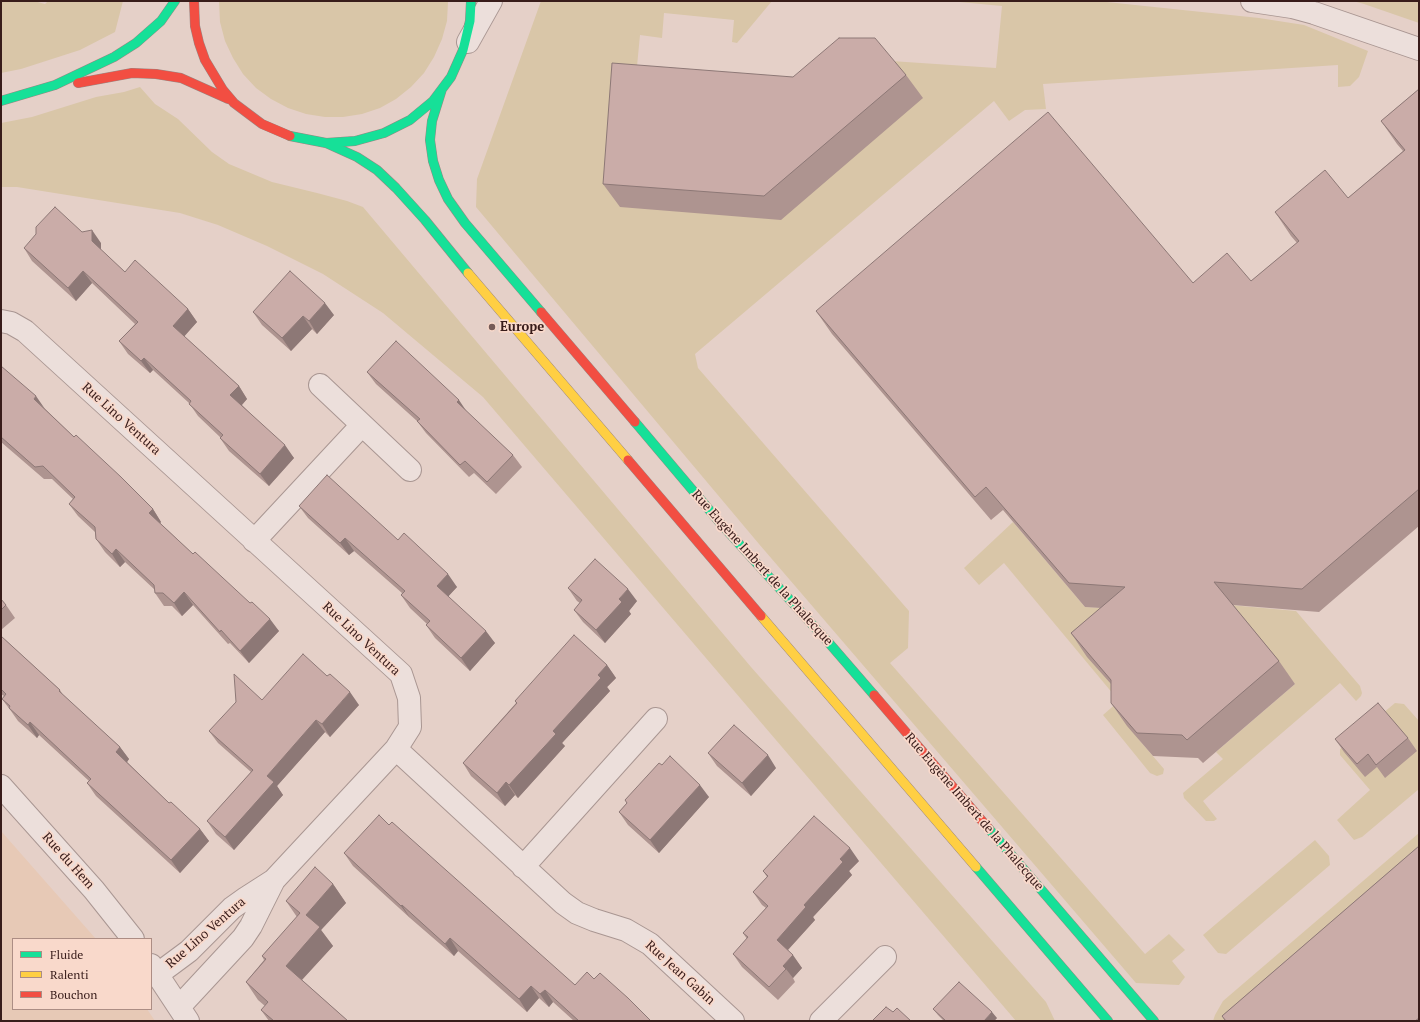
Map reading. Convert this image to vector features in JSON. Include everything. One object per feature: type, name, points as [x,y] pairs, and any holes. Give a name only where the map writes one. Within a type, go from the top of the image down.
[{"type":"street","points":[[55,86],[98,66],[136,43],[161,21],[175,1]]},
{"type":"street","points":[[194,1],[195,26],[205,60],[223,90],[234,103]]},
{"type":"street","points":[[1,101],[55,86],[132,74],[156,74],[181,78],[205,88],[234,103],[262,124],[294,138],[326,143],[355,142],[391,130],[410,120],[433,100],[458,64],[470,21],[471,1]]},
{"type":"street","points":[[463,50],[491,1]]},
{"type":"street","points":[[1252,1],[1292,7],[1314,13],[1419,49]]},
{"type":"street","name":"Rue Eugène Imbert de la Phalecque","points":[[442,89],[432,121],[430,140],[433,161],[439,180],[448,199],[465,223],[722,525],[829,643],[1154,1021]]},
{"type":"street","points":[[326,143],[357,157],[377,170],[396,188],[425,220],[521,335],[1108,1021]]},
{"type":"street","name":"Rue Lino Ventura","points":[[1,321],[11,323],[25,331],[401,674],[409,698],[410,727],[396,749],[274,880],[232,908],[189,951],[154,970]]},
{"type":"street","points":[[320,385],[410,470]]},
{"type":"street","points":[[254,541],[362,425]]},
{"type":"street","points":[[524,867],[656,718]]},
{"type":"street","name":"Rue Jean Gabin","points":[[396,749],[563,903],[577,913],[626,930],[650,944],[733,1021]]},
{"type":"street","name":"Rue du Hem","points":[[1,786],[94,890],[132,938]]},
{"type":"street","name":"Rue Lino Ventura","points":[[184,1014],[243,938],[251,926],[274,880]]},
{"type":"street","points":[[821,1021],[885,957]]},
{"type":"street","points":[[154,970],[184,1014]]},
{"type":"shaded area","points":[[1,1],[34,1],[45,4],[48,1],[123,1],[115,32],[80,50],[21,69],[1,73]]},
{"type":"shaded area","points":[[219,1],[448,2],[447,21],[442,39],[434,57],[424,73],[411,87],[396,99],[380,108],[362,114],[343,117],[325,117],[306,114],[288,108],[271,99],[256,88],[243,74],[225,41],[220,22]]},
{"type":"shaded area","points":[[541,1],[772,1],[737,43],[732,42],[734,20],[664,13],[662,38],[640,35],[620,207],[891,61],[996,68],[1002,6],[949,1],[1097,1],[1259,18],[1304,25],[1368,51],[1359,77],[1350,86],[1338,87],[1338,65],[1043,84],[1046,109],[1025,110],[1009,121],[994,101],[695,354],[698,368],[909,611],[908,648],[890,663],[1145,954],[1169,934],[1185,950],[1172,961],[1185,977],[1179,985],[1136,983],[759,544],[476,207],[477,179]]},
{"type":"shaded area","points":[[1353,1],[1419,1],[1419,23],[1364,4]]},
{"type":"shaded area","points":[[140,87],[155,104],[178,119],[212,152],[229,164],[272,182],[347,201],[363,207],[751,667],[1046,1002],[1055,1021],[1016,1021],[483,397],[383,313],[323,274],[267,246],[218,225],[180,213],[17,187],[1,187],[1,123],[32,117],[96,97],[124,92]]},
{"type":"shaded area","points":[[1013,522],[1085,607],[1102,608],[1127,703],[1140,741],[1164,769],[1163,774],[1157,776],[1150,773],[1103,715],[1119,701],[1004,563],[979,585],[964,568]]},
{"type":"shaded area","points":[[1230,605],[1296,611],[1360,686],[1362,693],[1356,701],[1340,683],[1203,801],[1217,819],[1214,821],[1206,821],[1184,798],[1183,793],[1223,759],[1216,752],[1295,684]]},
{"type":"shaded area","points":[[1395,703],[1404,704],[1419,721],[1419,789],[1362,837],[1354,840],[1337,820],[1370,790],[1340,755],[1340,749]]},
{"type":"shaded area","points":[[1,831],[95,938],[12,938],[12,1010],[148,1010],[155,1021],[1,1021]]},
{"type":"shaded area","points":[[1419,833],[1419,884],[1260,1021],[1213,1021],[1223,1001]]},
{"type":"shaded area","points":[[1315,840],[1329,856],[1330,865],[1226,954],[1218,953],[1203,935]]},
{"type":"building","points":[[839,38],[875,38],[906,75],[764,196],[603,184],[612,63],[793,77]]},
{"type":"building","points":[[1419,89],[1419,489],[1302,589],[1214,582],[1279,661],[1187,740],[1182,735],[1137,733],[1111,703],[1111,680],[1071,633],[1125,587],[1069,583],[986,487],[975,497],[816,311],[1048,112],[1193,283],[1227,253],[1251,281],[1299,241],[1275,212],[1325,170],[1348,198],[1405,150],[1381,121]]},
{"type":"building","points":[[55,207],[82,232],[92,230],[92,241],[125,272],[135,260],[188,309],[173,326],[239,386],[230,395],[285,445],[260,474],[220,438],[223,435],[189,404],[191,401],[144,358],[141,361],[119,341],[138,322],[83,271],[68,288],[24,248],[36,234],[36,227]]},
{"type":"building","points":[[290,271],[325,303],[309,321],[303,316],[282,338],[253,312]]},
{"type":"building","points":[[396,341],[459,400],[457,402],[513,455],[487,482],[465,461],[460,465],[417,421],[420,419],[367,372]]},
{"type":"building","points":[[1,366],[36,396],[34,399],[74,437],[76,435],[121,477],[153,509],[149,513],[193,554],[195,552],[250,603],[252,602],[270,619],[240,651],[221,630],[220,632],[184,592],[174,603],[163,593],[155,593],[154,585],[116,549],[112,554],[96,539],[95,527],[69,504],[75,497],[43,466],[35,467],[1,437]]},
{"type":"building","points":[[327,475],[398,540],[404,533],[448,574],[437,586],[486,631],[461,658],[426,625],[430,621],[401,595],[405,591],[345,538],[340,543],[299,506]]},
{"type":"building","points":[[595,559],[628,589],[619,599],[622,602],[596,630],[574,610],[582,600],[568,588]]},
{"type":"building","points":[[1,599],[6,605],[1,610]]},
{"type":"building","points":[[574,635],[607,665],[598,675],[601,678],[553,731],[556,734],[509,785],[506,782],[497,793],[463,763],[517,703],[515,701]]},
{"type":"building","points":[[1,636],[120,747],[116,752],[169,803],[171,802],[200,829],[171,860],[87,783],[91,779],[30,722],[28,725],[9,708],[10,706],[2,699],[6,694],[1,689]]},
{"type":"building","points":[[303,654],[327,676],[330,674],[350,692],[322,724],[316,720],[267,776],[274,782],[225,837],[207,821],[253,770],[209,731],[236,702],[234,674],[262,700]]},
{"type":"building","points":[[1378,703],[1408,738],[1376,765],[1368,754],[1357,764],[1335,739]]},
{"type":"building","points":[[734,725],[768,755],[742,783],[708,753]]},
{"type":"building","points":[[670,756],[700,785],[650,840],[619,812],[627,803],[625,800],[659,763],[662,765]]},
{"type":"building","points":[[379,815],[389,825],[392,822],[575,985],[587,972],[594,979],[600,973],[651,1021],[579,1021],[545,990],[540,994],[531,986],[519,999],[450,938],[445,944],[402,905],[401,906],[344,853]]},
{"type":"building","points":[[814,816],[850,848],[840,859],[843,862],[804,905],[806,907],[777,940],[793,955],[783,966],[786,969],[769,987],[733,954],[748,937],[743,933],[768,906],[753,892],[768,876],[763,871]]},
{"type":"building","points":[[1419,846],[1419,1018],[1415,1021],[1226,1021],[1222,1016]]},
{"type":"building","points":[[315,867],[333,884],[306,915],[320,927],[286,966],[348,1021],[274,1021],[261,1010],[268,1002],[246,982],[266,959],[262,956],[300,913],[286,901]]},
{"type":"building","points":[[959,982],[992,1012],[984,1021],[946,1021],[933,1009]]},
{"type":"building","points":[[886,1007],[893,1012],[897,1008],[911,1021],[872,1021]]},
{"type":"traffic: fast","points":[[1,101],[55,85],[114,57],[136,43],[161,21],[175,1]]},
{"type":"traffic: fast","points":[[290,136],[326,143],[355,141],[384,133],[410,120],[433,101],[451,77],[463,50],[470,21],[471,1]]},
{"type":"traffic: fast","points":[[442,89],[432,121],[430,140],[433,161],[439,180],[448,199],[465,223],[541,312]]},
{"type":"traffic: fast","points":[[326,143],[357,157],[377,170],[396,188],[425,220],[468,273]]},
{"type":"traffic: fast","points":[[635,422],[722,525],[874,695]]},
{"type":"traffic: fast","points":[[989,829],[1154,1021]]},
{"type":"traffic: fast","points":[[976,867],[1108,1021]]},
{"type":"traffic: slow","points":[[468,273],[628,460]]},
{"type":"traffic: slow","points":[[761,616],[976,867]]},
{"type":"traffic: jam","points":[[194,1],[195,26],[199,43],[205,60],[223,90],[234,103],[262,124],[290,136]]},
{"type":"traffic: jam","points":[[78,83],[132,73],[156,74],[181,78],[228,99]]},
{"type":"traffic: jam","points":[[541,312],[635,422]]},
{"type":"traffic: jam","points":[[628,460],[761,616]]},
{"type":"traffic: jam","points":[[874,695],[989,829]]},
{"type":"place","name":"Europe","points":[[492,327]]}]
